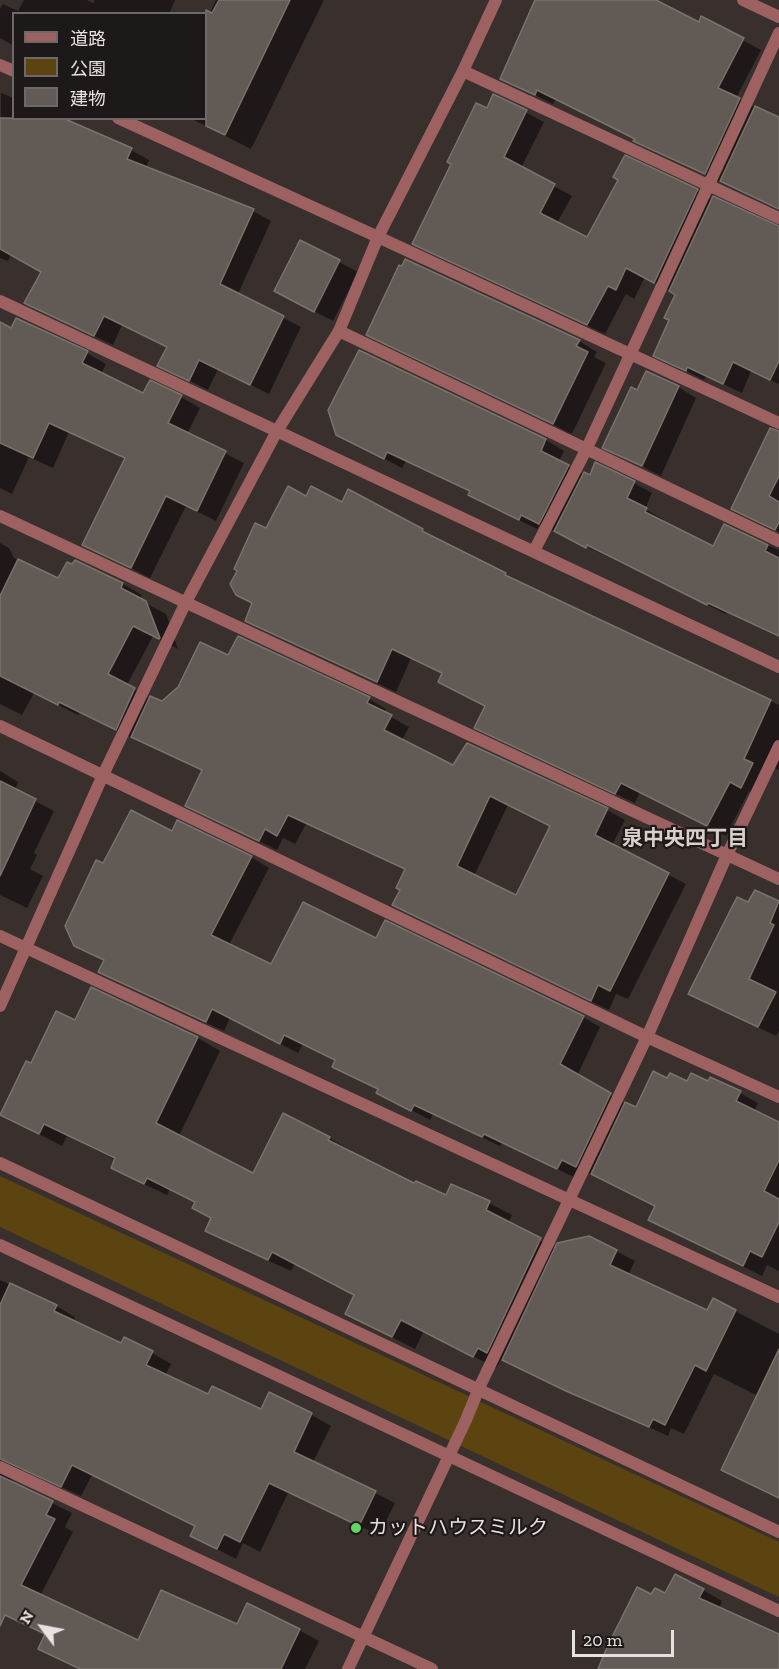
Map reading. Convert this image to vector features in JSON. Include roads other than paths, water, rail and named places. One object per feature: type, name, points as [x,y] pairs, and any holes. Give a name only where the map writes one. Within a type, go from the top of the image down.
[{"type":"street","points":[[0,1006],[103,775],[186,602],[278,431],[339,331],[378,237],[463,71],[496,0]]},
{"type":"street","points":[[743,0],[779,17]]},
{"type":"street","points":[[534,551],[587,448],[779,33]]},
{"type":"street","points":[[463,71],[779,218]]},
{"type":"street","points":[[122,120],[779,423]]},
{"type":"street","points":[[0,302],[779,667]]},
{"type":"street","points":[[339,331],[779,541]]},
{"type":"street","points":[[0,516],[779,879]]},
{"type":"street","points":[[0,726],[647,1037],[779,1097]]},
{"type":"street","points":[[348,1669],[647,1037],[727,855],[779,746]]},
{"type":"street","points":[[0,936],[779,1297]]},
{"type":"street","points":[[0,1163],[779,1532]]},
{"type":"street","points":[[0,1245],[779,1611]]},
{"type":"street","points":[[0,1467],[432,1669]]},
{"type":"place","name":"カットハウスミルク","points":[[356,1528]]},
{"type":"district","name":"泉中央四丁目","points":[[685,839]]}]
